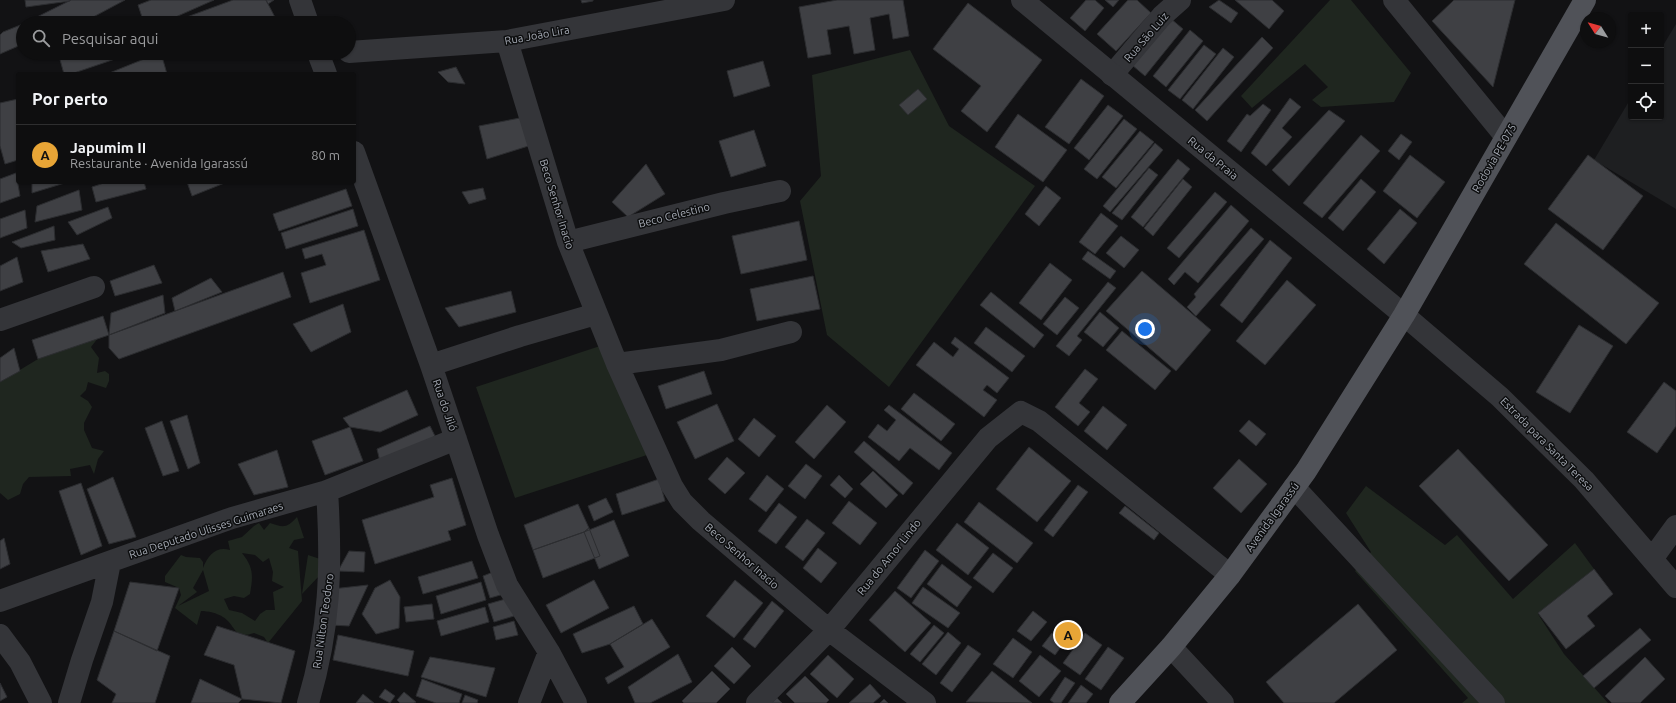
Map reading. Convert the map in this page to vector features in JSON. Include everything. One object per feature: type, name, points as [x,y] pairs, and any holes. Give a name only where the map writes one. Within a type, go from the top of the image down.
[{"type":"main road","name":"Rodovia PE-075","points":[[1404,315],[1585,0]]},
{"type":"main road","name":"Avenida Igarassú","points":[[1120,703],[1171,647],[1230,575],[1306,471],[1404,315]]},
{"type":"street","points":[[300,0],[306,16]]},
{"type":"street","name":"Rua João Lira","points":[[356,52],[507,41],[724,0]]},
{"type":"street","name":"Rua da Praia","points":[[1022,0],[1404,315]]},
{"type":"street","name":"Rua São Luiz","points":[[1112,75],[1162,16],[1180,0]]},
{"type":"street","points":[[1394,0],[1506,137]]},
{"type":"street","name":"Beco Senhor Inacio","points":[[507,41],[568,242],[617,364],[672,486],[682,502],[701,521],[829,630],[925,703]]},
{"type":"street","points":[[323,60],[326,72]]},
{"type":"street","name":"Rua do Jiló","points":[[356,158],[456,439],[488,535],[508,585],[549,652],[576,703]]},
{"type":"street","name":"Beco Celestino","points":[[568,242],[724,203],[780,192]]},
{"type":"street","points":[[0,320],[94,287]]},
{"type":"street","points":[[430,365],[520,336],[596,314]]},
{"type":"street","name":"Estrada para Santa Teresa","points":[[1404,315],[1500,397],[1584,480],[1676,588]]},
{"type":"street","points":[[617,364],[720,350],[791,332]]},
{"type":"street","name":"Rua do Amor Lindo","points":[[757,703],[829,630],[988,438],[1021,412],[1039,422],[1230,575]]},
{"type":"street","name":"Rua Deputado Ulisses Guimaraes","points":[[0,601],[232,518],[328,491],[456,439]]},
{"type":"street","points":[[1294,487],[1494,703]]},
{"type":"street","name":"Rua Nilton Teodoro","points":[[308,703],[320,658],[329,594],[330,537],[328,491]]},
{"type":"street","points":[[1652,559],[1676,526]]},
{"type":"street","points":[[69,703],[102,602],[110,562]]},
{"type":"street","points":[[0,635],[20,662],[41,703]]},
{"type":"street","points":[[1171,647],[1223,703]]},
{"type":"street","points":[[528,703],[549,652]]},
{"type":"shaded area","points":[[1330,0],[1351,0],[1411,73],[1394,102],[1321,107],[1312,100],[1328,87],[1305,64],[1252,108],[1241,96]]},
{"type":"shaded area","points":[[1676,24],[1676,209],[1594,160],[1628,103],[1628,120],[1664,120],[1664,44]]},
{"type":"shaded area","points":[[910,50],[949,126],[1035,186],[889,387],[827,335],[800,201],[821,176],[812,75]]},
{"type":"shaded area","points":[[98,338],[91,347],[99,358],[97,373],[105,371],[109,374],[109,381],[106,388],[88,382],[86,390],[80,396],[88,401],[92,407],[84,423],[84,430],[92,448],[104,451],[98,459],[94,474],[90,465],[70,469],[71,476],[29,477],[23,484],[20,494],[8,500],[0,493],[0,382],[38,359]]},
{"type":"shaded area","points":[[609,343],[650,454],[515,498],[476,387]]},
{"type":"shaded area","points":[[1366,486],[1445,545],[1457,535],[1513,599],[1575,543],[1594,569],[1538,614],[1564,654],[1608,703],[1462,703],[1468,698],[1355,571],[1371,552],[1346,513]]},
{"type":"shaded area","points":[[297,517],[304,538],[294,540],[289,548],[298,551],[302,601],[268,643],[264,637],[254,633],[242,635],[238,633],[227,620],[218,614],[201,611],[197,625],[175,608],[181,595],[179,588],[165,582],[165,576],[181,555],[200,558],[203,562],[203,568],[207,559],[213,553],[221,549],[230,550],[228,541],[242,537],[259,523],[264,530],[270,523],[285,526],[294,521]],"holes":[[[242,553],[255,555],[263,562],[269,558],[273,572],[272,581],[284,587],[273,592],[275,610],[266,610],[260,614],[255,621],[242,613],[229,610],[224,599],[234,596],[244,598],[250,594],[252,572],[249,563]],[[203,570],[209,591],[178,606],[197,592],[193,588]]]},
{"type":"shaded area","points":[[308,555],[320,559],[320,575],[302,594]]},
{"type":"building","points":[[25,0],[70,0],[70,1],[26,7]]},
{"type":"building","points":[[71,0],[125,0],[95,16],[39,16]]},
{"type":"building","points":[[151,0],[214,0],[178,16],[142,16],[138,5]]},
{"type":"building","points":[[233,0],[266,0],[274,16],[190,16]]},
{"type":"building","points":[[266,0],[274,0],[268,4]]},
{"type":"building","points":[[581,0],[593,0],[593,1],[582,3]]},
{"type":"building","points":[[837,0],[903,0],[909,36],[893,39],[889,14],[870,18],[875,50],[854,54],[849,26],[827,30],[831,54],[808,58],[799,7]]},
{"type":"building","points":[[1086,0],[1095,0],[1104,8],[1085,31],[1070,18]]},
{"type":"building","points":[[1105,0],[1119,0],[1113,7]]},
{"type":"building","points":[[1128,0],[1137,0],[1151,13],[1116,51],[1097,34]]},
{"type":"building","points":[[1219,0],[1238,13],[1231,23],[1209,7]]},
{"type":"building","points":[[1235,0],[1272,0],[1284,11],[1269,29]]},
{"type":"building","points":[[1454,0],[1515,0],[1493,87],[1432,21]]},
{"type":"building","points":[[968,3],[1042,60],[987,132],[961,111],[981,86],[933,49]]},
{"type":"building","points":[[1170,18],[1183,29],[1145,76],[1132,65]]},
{"type":"building","points":[[16,27],[16,47],[0,54],[0,35],[3,32]]},
{"type":"building","points":[[1190,30],[1203,41],[1166,87],[1153,76]]},
{"type":"building","points":[[1262,37],[1273,48],[1207,121],[1195,110]]},
{"type":"building","points":[[1204,45],[1216,54],[1180,99],[1168,90]]},
{"type":"building","points":[[1223,48],[1234,57],[1193,109],[1182,100]]},
{"type":"building","points":[[60,60],[112,60],[77,72],[63,72]]},
{"type":"building","points":[[142,60],[163,60],[166,72],[112,72]]},
{"type":"building","points":[[763,61],[770,86],[734,97],[727,71]]},
{"type":"building","points":[[456,67],[465,84],[448,82],[438,72]]},
{"type":"building","points":[[1081,79],[1104,96],[1069,144],[1045,127]]},
{"type":"building","points":[[918,89],[927,99],[908,115],[899,105]]},
{"type":"building","points":[[1290,98],[1301,107],[1282,128],[1292,137],[1266,166],[1251,153]]},
{"type":"building","points":[[16,99],[16,161],[5,164],[0,146],[0,103]]},
{"type":"building","points":[[1263,104],[1271,110],[1241,152],[1227,141],[1247,114],[1250,116]]},
{"type":"building","points":[[1108,105],[1123,116],[1089,160],[1074,148]]},
{"type":"building","points":[[1329,110],[1345,121],[1289,186],[1272,170]]},
{"type":"building","points":[[1018,114],[1067,150],[1043,182],[995,147]]},
{"type":"building","points":[[530,116],[538,143],[487,159],[479,126]]},
{"type":"building","points":[[1124,119],[1137,129],[1097,179],[1084,169]]},
{"type":"building","points":[[754,130],[766,166],[731,177],[719,141]]},
{"type":"building","points":[[1140,131],[1154,142],[1116,188],[1102,177]]},
{"type":"building","points":[[1401,134],[1412,142],[1399,160],[1388,151]]},
{"type":"building","points":[[1361,135],[1380,151],[1322,218],[1303,203]]},
{"type":"building","points":[[1155,143],[1163,150],[1110,212],[1103,206]]},
{"type":"building","points":[[1410,155],[1445,182],[1417,218],[1383,191]]},
{"type":"building","points":[[1588,155],[1643,196],[1603,250],[1548,209]]},
{"type":"building","points":[[1178,159],[1190,169],[1143,227],[1131,217]]},
{"type":"building","points":[[646,164],[665,194],[628,217],[612,202]]},
{"type":"building","points":[[1149,168],[1158,175],[1122,220],[1112,213]]},
{"type":"building","points":[[16,173],[16,184],[18,184],[20,196],[0,203],[0,179]]},
{"type":"building","points":[[1183,179],[1192,187],[1153,236],[1144,228]]},
{"type":"building","points":[[1361,179],[1376,192],[1343,231],[1328,218]]},
{"type":"building","points":[[32,184],[61,184],[32,193]]},
{"type":"building","points":[[101,184],[145,184],[146,189],[96,202],[92,187]]},
{"type":"building","points":[[188,184],[222,184],[192,196]]},
{"type":"building","points":[[1046,186],[1061,198],[1039,226],[1025,214]]},
{"type":"building","points":[[483,188],[486,199],[469,204],[462,192]]},
{"type":"building","points":[[346,189],[352,206],[279,231],[273,214]]},
{"type":"building","points":[[79,190],[82,210],[35,222],[37,206]]},
{"type":"building","points":[[1215,192],[1227,202],[1179,258],[1167,248]]},
{"type":"building","points":[[1231,205],[1249,221],[1198,283],[1185,272],[1174,285],[1168,279]]},
{"type":"building","points":[[108,207],[112,218],[77,235],[68,222]]},
{"type":"building","points":[[353,209],[358,226],[286,249],[281,233]]},
{"type":"building","points":[[1400,209],[1417,223],[1384,264],[1367,249]]},
{"type":"building","points":[[25,210],[27,228],[0,238],[0,219]]},
{"type":"building","points":[[1101,213],[1118,226],[1095,254],[1079,242]]},
{"type":"building","points":[[799,221],[807,260],[741,274],[732,236]]},
{"type":"building","points":[[1556,223],[1659,303],[1626,344],[1524,264]]},
{"type":"building","points":[[54,226],[55,240],[21,248],[12,242]]},
{"type":"building","points":[[1251,228],[1264,239],[1196,316],[1187,307],[1196,297],[1194,294]]},
{"type":"building","points":[[364,230],[380,280],[310,303],[301,273],[326,265],[322,254],[305,259],[302,249]]},
{"type":"building","points":[[1121,236],[1139,250],[1124,268],[1106,253]]},
{"type":"building","points":[[1270,240],[1292,258],[1242,323],[1220,305]]},
{"type":"building","points":[[83,244],[90,259],[48,272],[41,251]]},
{"type":"building","points":[[1088,251],[1116,271],[1110,279],[1082,259]]},
{"type":"building","points":[[17,257],[23,282],[0,291],[0,266]]},
{"type":"building","points":[[1050,263],[1072,280],[1041,320],[1019,303]]},
{"type":"building","points":[[154,265],[162,283],[115,296],[110,281]]},
{"type":"building","points":[[1142,271],[1211,330],[1176,371],[1106,311]]},
{"type":"building","points":[[283,272],[291,297],[119,359],[109,348],[109,335]]},
{"type":"building","points":[[813,276],[820,309],[757,321],[750,289]]},
{"type":"building","points":[[211,278],[222,292],[175,311],[172,298]]},
{"type":"building","points":[[1287,280],[1316,305],[1265,365],[1236,341]]},
{"type":"building","points":[[1108,282],[1116,288],[1077,336],[1082,340],[1069,356],[1056,346]]},
{"type":"building","points":[[511,291],[516,312],[459,327],[445,308]]},
{"type":"building","points":[[991,292],[1044,335],[1034,348],[980,305]]},
{"type":"building","points":[[163,295],[165,313],[109,335],[111,313]]},
{"type":"building","points":[[1065,297],[1079,308],[1057,335],[1043,324]]},
{"type":"building","points":[[343,304],[351,332],[311,352],[293,324]]},
{"type":"building","points":[[1100,312],[1119,328],[1103,347],[1084,332]]},
{"type":"building","points":[[103,316],[109,335],[38,359],[32,340]]},
{"type":"building","points":[[1579,325],[1613,346],[1570,413],[1536,392]]},
{"type":"building","points":[[986,327],[1025,356],[1012,372],[974,343]]},
{"type":"building","points":[[1122,331],[1171,371],[1155,390],[1106,350]]},
{"type":"building","points":[[955,337],[1009,378],[997,393],[987,385],[983,390],[997,400],[984,417],[916,365],[934,342],[953,357],[959,349],[951,343]]},
{"type":"building","points":[[14,348],[20,371],[0,382],[0,358]]},
{"type":"building","points":[[1085,369],[1098,379],[1079,403],[1090,412],[1078,426],[1055,407]]},
{"type":"building","points":[[704,371],[712,394],[666,409],[658,386]]},
{"type":"building","points":[[1664,382],[1676,391],[1676,426],[1657,453],[1627,432]]},
{"type":"building","points":[[407,390],[418,415],[380,432],[350,427],[343,418]]},
{"type":"building","points":[[914,393],[955,424],[941,441],[901,409]]},
{"type":"building","points":[[717,404],[734,441],[695,459],[677,422]]},
{"type":"building","points":[[827,405],[846,422],[814,459],[795,442]]},
{"type":"building","points":[[889,405],[952,453],[939,470],[910,448],[899,461],[868,437],[878,424],[887,431],[896,420],[884,410]]},
{"type":"building","points":[[1103,406],[1127,425],[1107,450],[1084,431]]},
{"type":"building","points":[[187,415],[200,463],[188,469],[170,421]]},
{"type":"building","points":[[754,418],[776,436],[759,457],[738,439]]},
{"type":"building","points":[[1249,420],[1266,434],[1256,446],[1239,431]]},
{"type":"building","points":[[162,421],[179,471],[163,476],[145,428]]},
{"type":"building","points":[[430,426],[435,436],[382,470],[377,449]]},
{"type":"building","points":[[350,427],[363,461],[325,475],[312,441]]},
{"type":"building","points":[[864,441],[913,483],[903,495],[854,452]]},
{"type":"building","points":[[1029,447],[1071,481],[1037,522],[996,489]]},
{"type":"building","points":[[1458,449],[1548,545],[1509,581],[1419,486]]},
{"type":"building","points":[[277,450],[288,487],[254,495],[238,464]]},
{"type":"building","points":[[727,457],[745,473],[725,494],[708,479]]},
{"type":"building","points":[[1239,459],[1267,484],[1241,513],[1213,488]]},
{"type":"building","points":[[806,464],[822,476],[805,499],[788,486]]},
{"type":"building","points":[[873,471],[898,495],[886,508],[860,484]]},
{"type":"building","points":[[767,475],[784,489],[766,512],[749,499]]},
{"type":"building","points":[[839,475],[853,489],[845,498],[830,485]]},
{"type":"building","points":[[113,477],[136,537],[109,544],[87,489]]},
{"type":"building","points":[[452,478],[466,525],[448,531],[451,540],[375,564],[362,520],[434,497],[430,485]]},
{"type":"building","points":[[659,479],[665,501],[622,515],[616,494]]},
{"type":"building","points":[[81,483],[102,546],[81,555],[59,491]]},
{"type":"building","points":[[1078,485],[1088,492],[1053,537],[1044,530]]},
{"type":"building","points":[[606,498],[613,512],[594,521],[588,506]]},
{"type":"building","points":[[849,501],[877,523],[860,545],[832,523]]},
{"type":"building","points":[[979,502],[1033,543],[1017,563],[964,522]]},
{"type":"building","points":[[779,503],[797,517],[776,544],[758,531]]},
{"type":"building","points":[[578,504],[589,528],[584,532],[533,550],[524,525]]},
{"type":"building","points":[[1125,506],[1159,533],[1154,540],[1119,513]]},
{"type":"building","points":[[807,519],[825,533],[803,561],[785,547]]},
{"type":"building","points":[[614,520],[629,556],[599,569],[584,532]]},
{"type":"building","points":[[957,523],[989,548],[968,575],[936,550]]},
{"type":"building","points":[[589,528],[600,556],[543,578],[533,550],[584,532]]},
{"type":"building","points":[[4,538],[10,564],[0,569],[0,541]]},
{"type":"building","points":[[818,548],[837,563],[821,583],[803,568]]},
{"type":"building","points":[[925,550],[939,561],[911,598],[897,588]]},
{"type":"building","points":[[349,551],[365,552],[364,572],[338,571]]},
{"type":"building","points":[[993,553],[1013,568],[993,593],[973,578]]},
{"type":"building","points":[[472,561],[478,578],[423,594],[418,577]]},
{"type":"building","points":[[942,564],[972,587],[957,607],[927,584]]},
{"type":"building","points":[[1594,569],[1613,594],[1587,616],[1595,626],[1566,649],[1538,613]]},
{"type":"building","points":[[496,571],[504,594],[490,598],[483,576]]},
{"type":"building","points":[[390,580],[400,597],[399,628],[376,634],[362,614],[375,588]]},
{"type":"building","points":[[594,580],[609,608],[561,633],[546,605]]},
{"type":"building","points":[[735,580],[763,603],[734,638],[706,616]]},
{"type":"building","points":[[130,582],[179,588],[157,651],[114,631]]},
{"type":"building","points":[[481,582],[486,600],[441,614],[436,596]]},
{"type":"building","points":[[368,585],[349,626],[331,625],[332,589]]},
{"type":"building","points":[[923,587],[960,613],[948,628],[912,603]]},
{"type":"building","points":[[895,591],[931,623],[905,652],[869,620]]},
{"type":"building","points":[[509,598],[514,616],[494,622],[488,604]]},
{"type":"building","points":[[772,601],[784,611],[755,648],[743,639]]},
{"type":"building","points":[[432,604],[434,619],[406,622],[404,607]]},
{"type":"building","points":[[1358,604],[1397,650],[1334,703],[1284,703],[1266,682]]},
{"type":"building","points":[[634,606],[643,624],[610,644],[582,653],[573,634]]},
{"type":"building","points":[[485,607],[489,622],[441,636],[437,621]]},
{"type":"building","points":[[1033,611],[1047,622],[1031,641],[1017,631]]},
{"type":"building","points":[[652,619],[670,647],[608,684],[605,678],[624,667],[610,644]]},
{"type":"building","points":[[514,621],[518,635],[496,640],[493,627]]},
{"type":"building","points":[[934,625],[944,633],[920,662],[910,654]]},
{"type":"building","points":[[217,626],[295,651],[281,703],[242,699],[234,665],[204,655]]},
{"type":"building","points":[[1640,628],[1651,640],[1594,688],[1583,676]]},
{"type":"building","points":[[114,631],[170,656],[155,703],[112,703],[116,694],[97,680]]},
{"type":"building","points":[[948,632],[961,643],[936,675],[922,664]]},
{"type":"building","points":[[1052,633],[1064,643],[1055,655],[1042,646]]},
{"type":"building","points":[[1085,633],[1102,645],[1080,675],[1063,663]]},
{"type":"building","points":[[338,635],[414,651],[408,676],[333,660]]},
{"type":"building","points":[[1013,638],[1032,652],[1013,678],[993,664]]},
{"type":"building","points":[[968,645],[981,654],[952,692],[940,683]]},
{"type":"building","points":[[732,647],[751,666],[734,684],[714,666]]},
{"type":"building","points":[[1108,647],[1124,658],[1101,690],[1085,679]]},
{"type":"building","points":[[678,654],[692,682],[650,703],[635,703],[628,687]]},
{"type":"building","points":[[828,655],[854,679],[837,698],[810,674]]},
{"type":"building","points":[[1040,655],[1061,671],[1039,697],[1019,681]]},
{"type":"building","points":[[430,657],[495,668],[486,697],[421,677]]},
{"type":"building","points":[[1645,657],[1665,679],[1640,703],[1612,703],[1605,696]]},
{"type":"building","points":[[712,671],[730,689],[716,703],[684,703],[682,701]]},
{"type":"building","points":[[992,671],[1032,703],[966,702]]},
{"type":"building","points":[[805,676],[829,700],[826,703],[795,703],[786,694]]},
{"type":"building","points":[[1065,677],[1075,683],[1061,703],[1054,703],[1050,700]]},
{"type":"building","points":[[200,679],[242,699],[238,703],[191,703]]},
{"type":"building","points":[[422,679],[462,694],[459,703],[436,703],[416,696]]},
{"type":"building","points":[[0,683],[7,697],[0,701]]},
{"type":"building","points":[[870,684],[881,696],[873,703],[849,703]]},
{"type":"building","points":[[1081,685],[1093,694],[1086,703],[1068,703]]},
{"type":"building","points":[[385,689],[395,696],[390,703],[379,697]]},
{"type":"building","points":[[404,692],[416,702],[400,703],[397,700]]},
{"type":"building","points":[[363,694],[374,703],[356,703]]},
{"type":"building","points":[[465,695],[478,700],[477,703],[462,703]]},
{"type":"building","points":[[777,698],[782,703],[772,703]]},
{"type":"building","points":[[884,699],[888,703],[880,703]]},
{"type":"place","name":"Japumim II","points":[[1068,635]]}]
